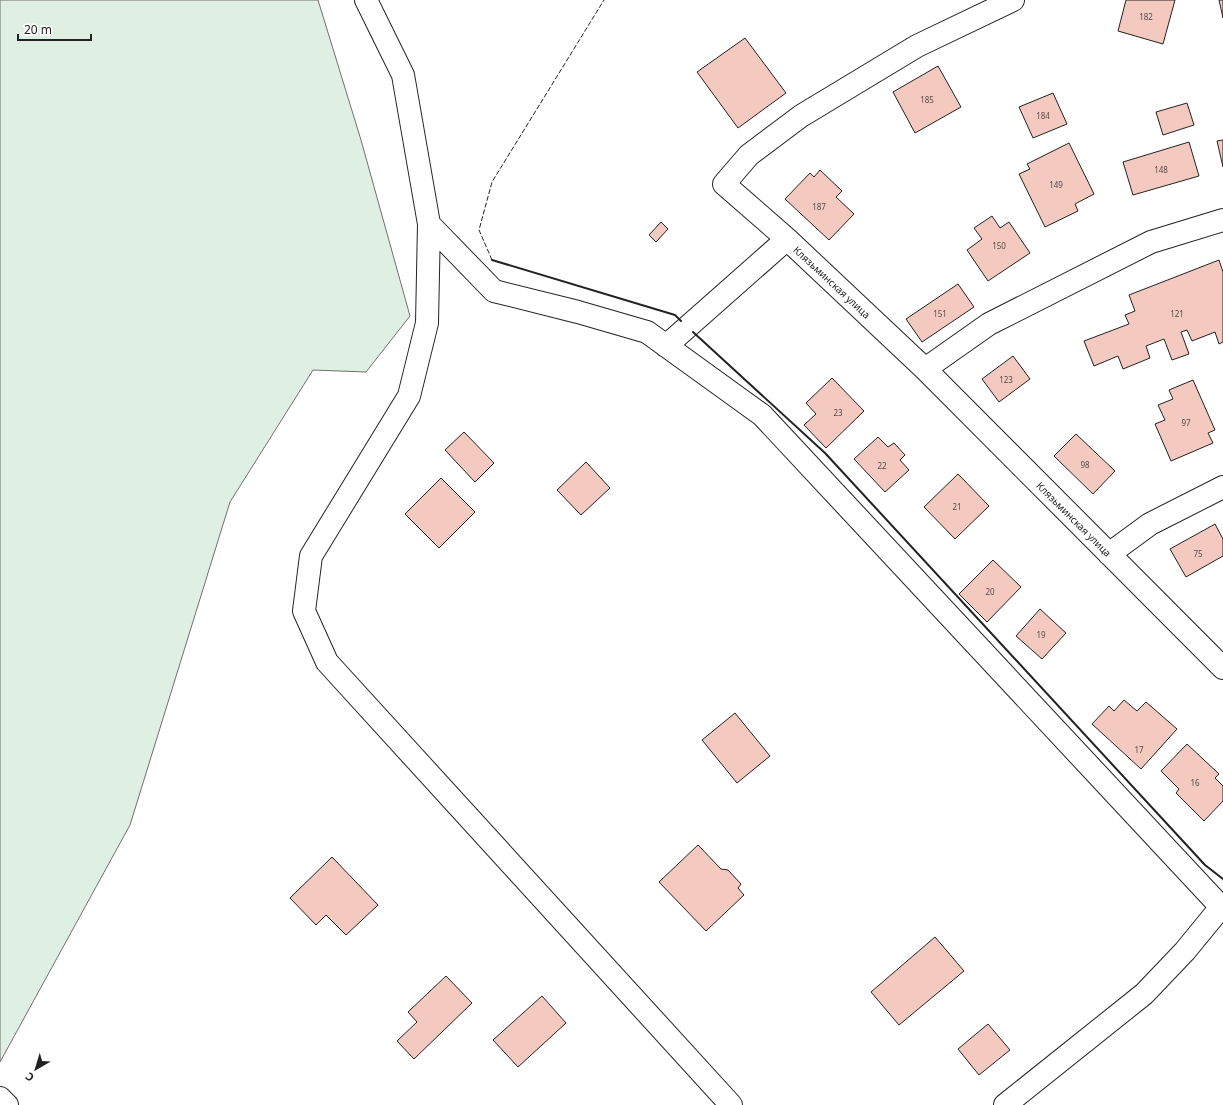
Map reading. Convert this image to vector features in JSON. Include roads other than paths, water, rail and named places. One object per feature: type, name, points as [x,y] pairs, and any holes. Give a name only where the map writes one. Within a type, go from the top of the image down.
[{"type":"street","points":[[366,0],[403,75],[429,224],[427,323],[409,396],[311,556],[304,611],[327,662],[731,1105]]},
{"type":"street","points":[[787,239],[724,184],[749,155],[801,116],[917,46],[1013,0]]},
{"type":"street","points":[[925,369],[989,324],[1151,242],[1223,220]]},
{"type":"street","points":[[429,224],[494,291],[578,312],[647,332],[762,415],[1222,908],[1185,951],[1144,994],[1005,1105]]},
{"type":"street","name":"Клязьминская улица","points":[[666,346],[787,239],[925,369],[1223,668]]},
{"type":"street","points":[[1108,554],[1150,524],[1223,487]]},
{"type":"street","points":[[0,1098],[7,1105]]}]
